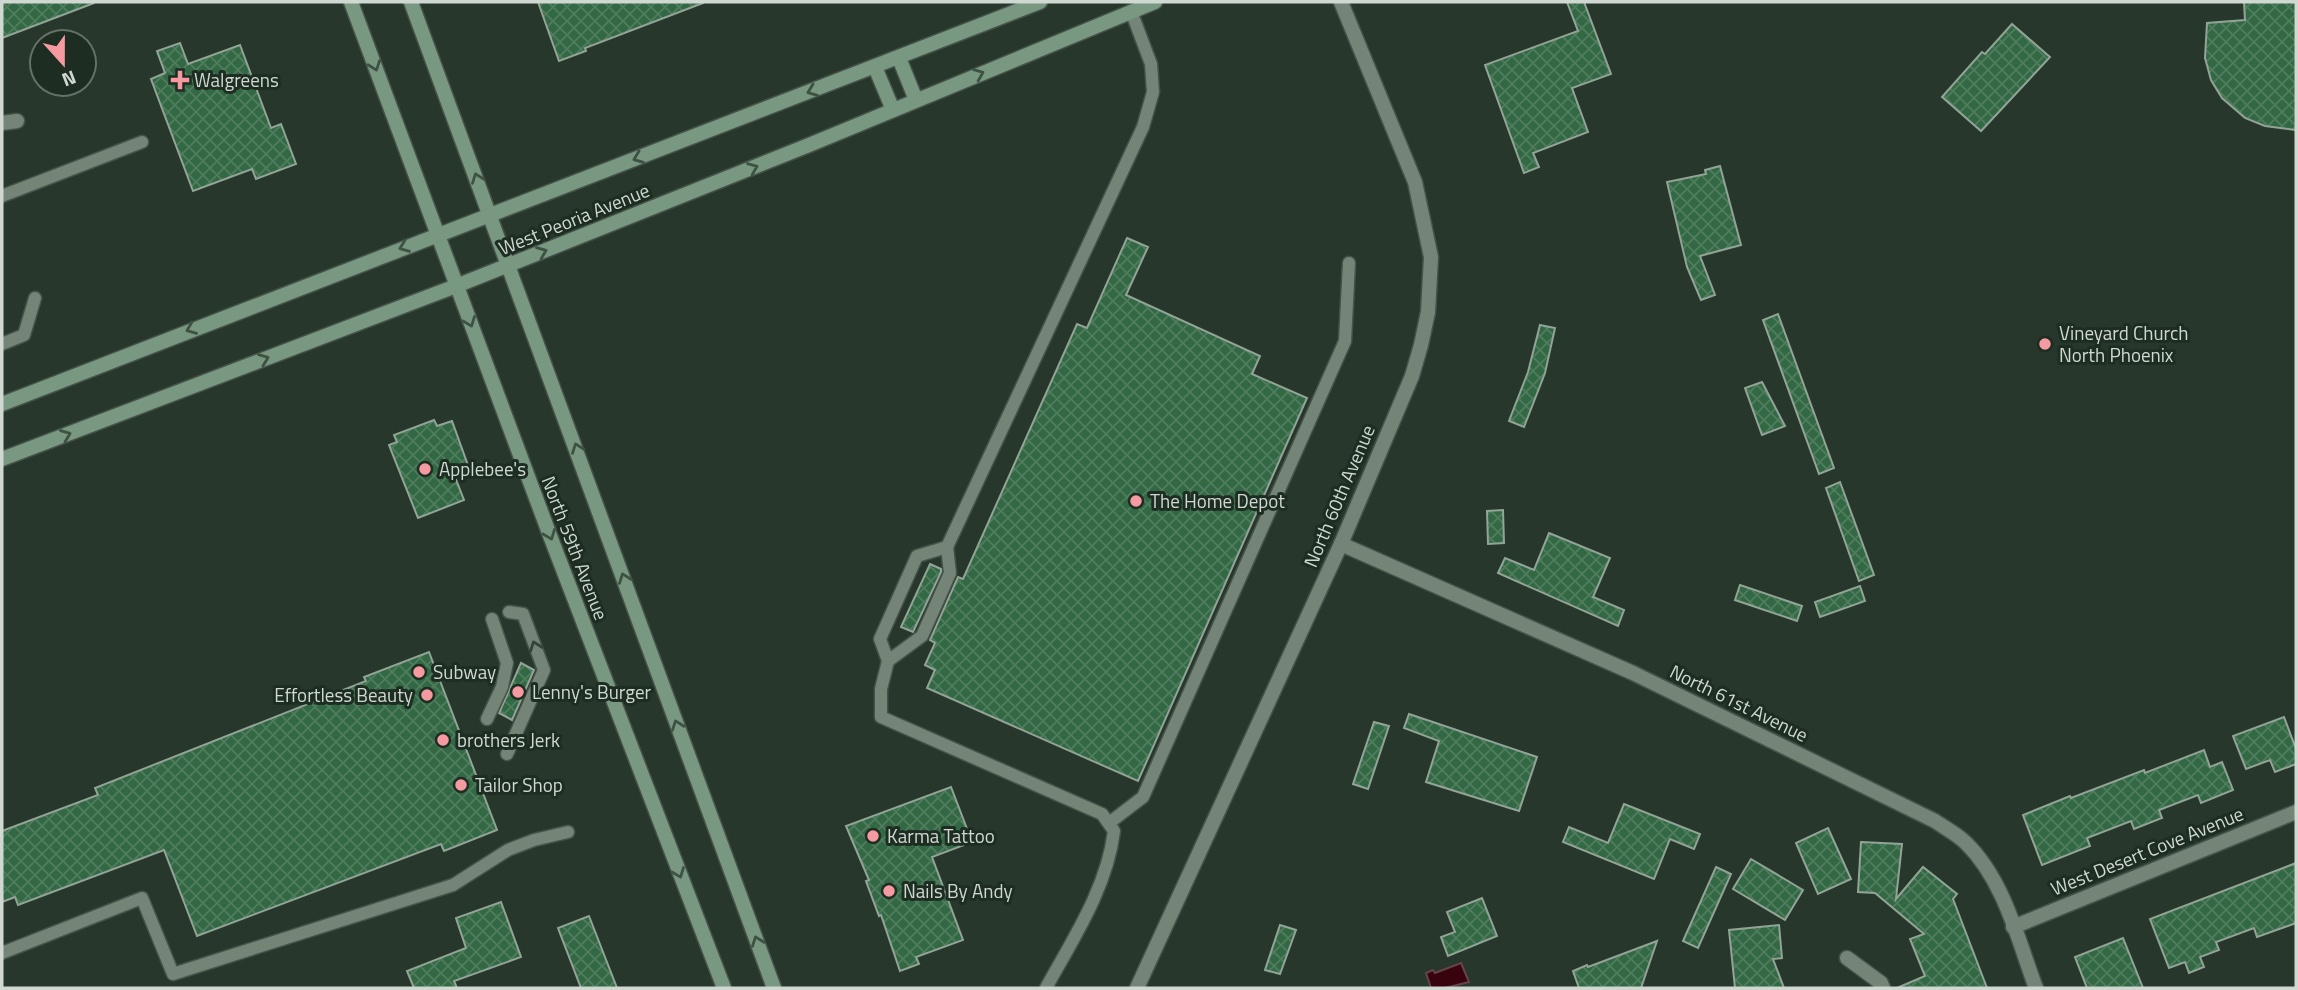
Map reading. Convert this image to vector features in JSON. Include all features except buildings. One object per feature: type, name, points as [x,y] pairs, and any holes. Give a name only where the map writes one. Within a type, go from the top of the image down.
[{"type":"main road","name":"North 59th Avenue","points":[[351,2],[456,286],[724,988]]},
{"type":"main road","name":"North 59th Avenue","points":[[411,2],[774,988]]},
{"type":"main road","name":"West Peoria Avenue","points":[[2,404],[1040,2]]},
{"type":"main road","name":"West Peoria Avenue","points":[[2,459],[509,265],[1155,2]]},
{"type":"main road","points":[[899,58],[916,100]]},
{"type":"main road","points":[[875,67],[892,110]]},
{"type":"street","name":"North 60th Avenue","points":[[1138,988],[1341,544],[1412,376],[1421,345],[1427,312],[1431,257],[1415,182],[1341,2]]},
{"type":"street","name":"North 61st Avenue","points":[[1341,544],[1633,673],[1935,821],[1965,843],[1984,866],[1997,888],[2036,988]]},
{"type":"street","name":"West Desert Cove Avenue","points":[[2013,927],[2296,812]]},
{"type":"street","points":[[1847,958],[1881,984],[1882,988]]},
{"type":"lane","points":[[888,661],[922,636],[950,573],[947,547],[1143,127],[1153,92],[1151,64],[1131,11]]},
{"type":"lane","points":[[2,196],[142,142]]},
{"type":"lane","points":[[1109,823],[1143,797],[1345,341],[1349,262]]},
{"type":"lane","points":[[2,344],[24,335],[36,298]]},
{"type":"lane","points":[[947,547],[917,556],[880,639],[888,661],[881,689],[881,717],[1102,814],[1114,831],[1112,853],[1087,913],[1046,988]]},
{"type":"lane","points":[[507,754],[544,670],[523,614],[509,612]]},
{"type":"lane","points":[[487,719],[502,687],[508,663],[492,619]]},
{"type":"lane","points":[[2,953],[142,898],[173,974],[453,885],[508,850],[568,832]]},
{"type":"shaded area","points":[[1461,963],[1469,982],[1445,988],[1431,988],[1426,973],[1433,970],[1435,973]]},
{"type":"place","name":"Walgreens","points":[[180,80]]},
{"type":"place","name":"Vineyard Church North Phoenix","points":[[2045,344]]},
{"type":"place","name":"Applebee's","points":[[425,469]]},
{"type":"place","name":"The Home Depot","points":[[1136,501]]},
{"type":"place","name":"Subway","points":[[419,672]]},
{"type":"place","name":"Lenny's Burger","points":[[518,692]]},
{"type":"place","name":"Effortless Beauty","points":[[427,695]]},
{"type":"place","name":"brothers Jerk","points":[[443,740]]},
{"type":"place","name":"Tailor Shop","points":[[461,785]]},
{"type":"place","name":"Karma Tattoo","points":[[873,836]]},
{"type":"place","name":"Nails By Andy","points":[[889,891]]}]
